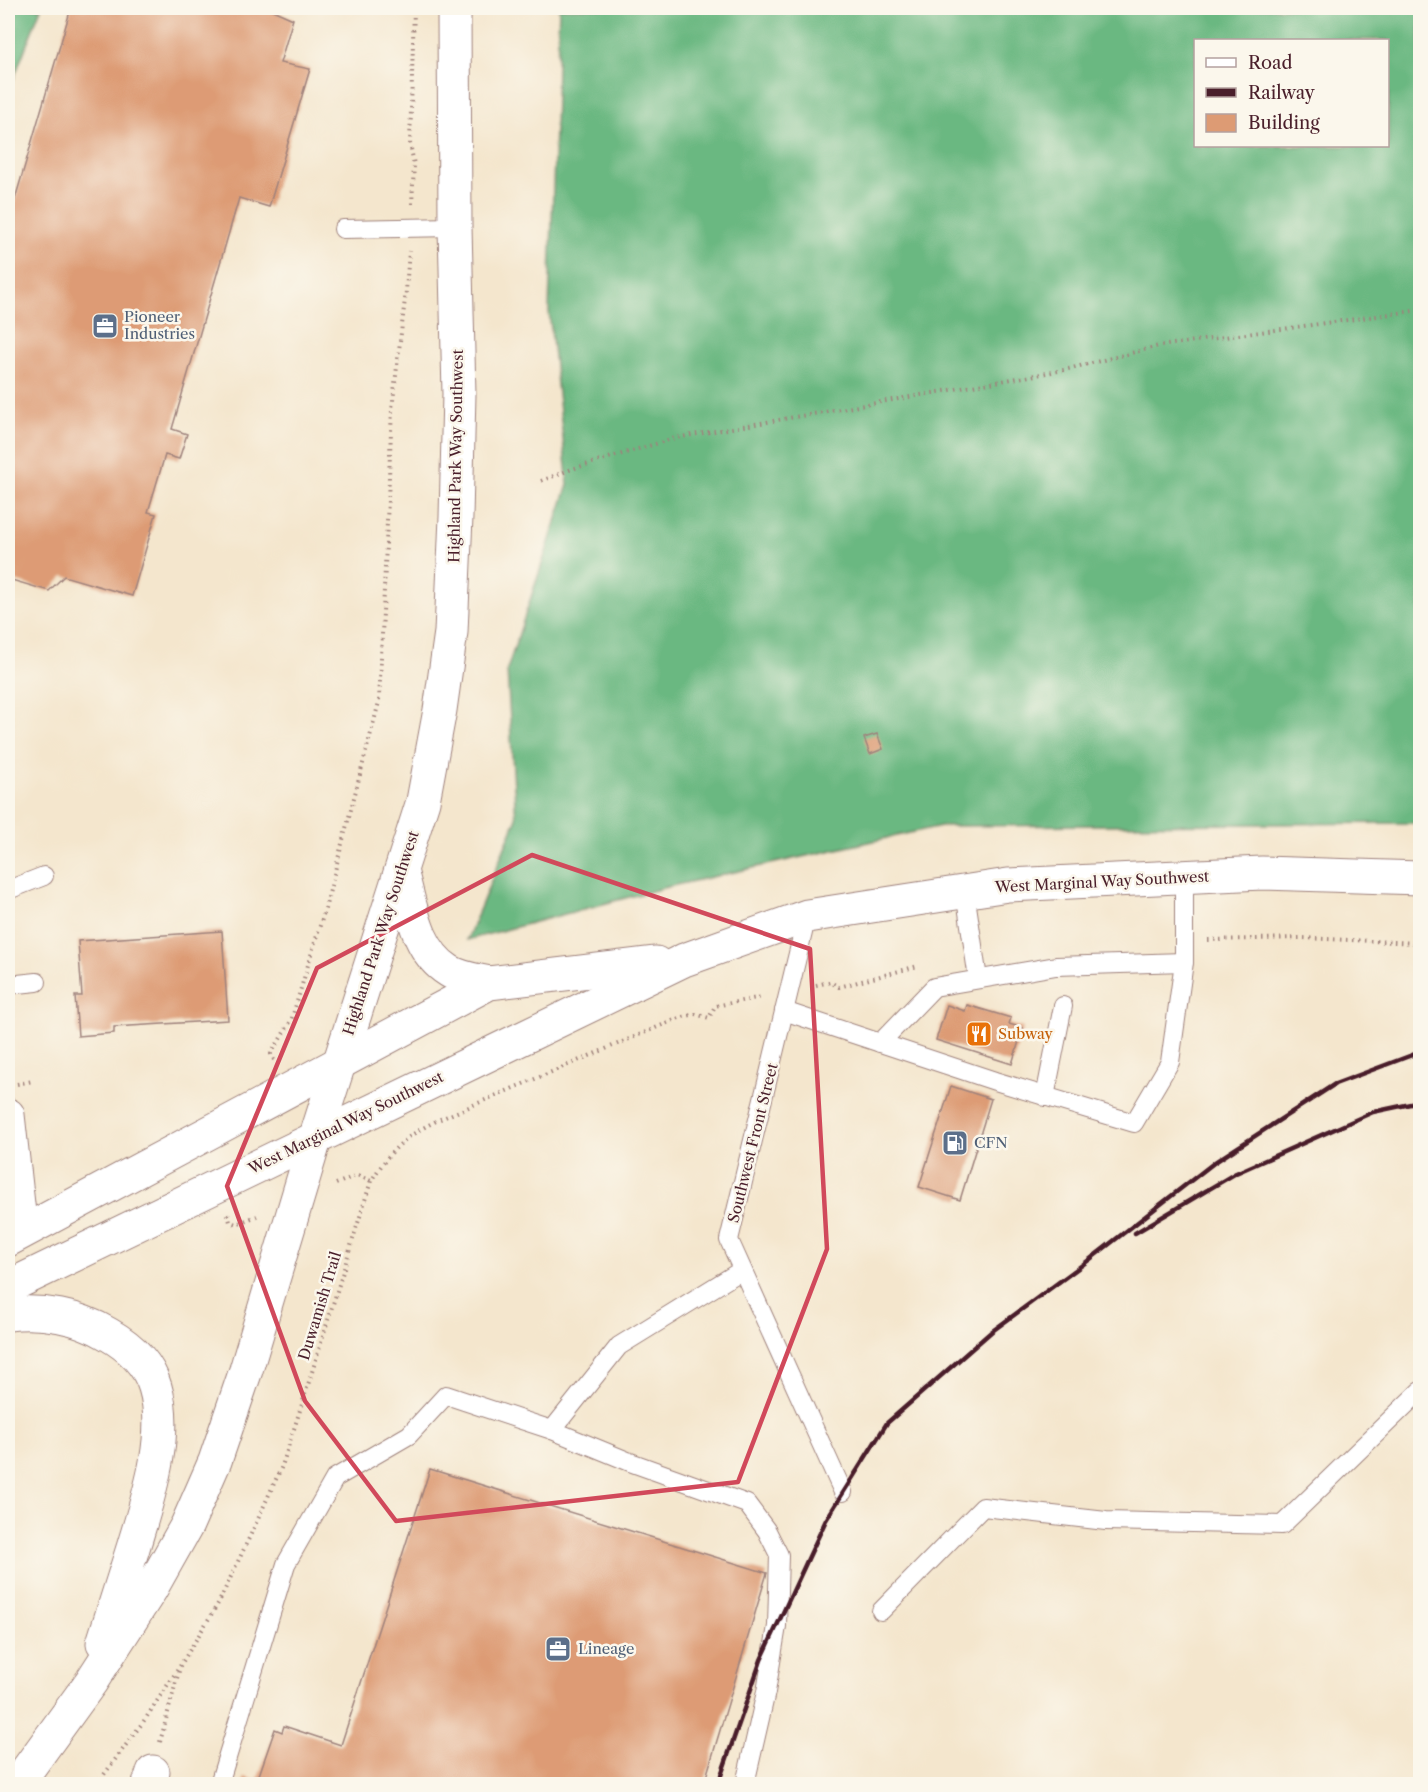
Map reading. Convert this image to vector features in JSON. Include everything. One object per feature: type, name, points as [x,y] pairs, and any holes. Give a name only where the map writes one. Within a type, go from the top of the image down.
[{"type":"main road","name":"Highland Park Way Southwest","points":[[17,1785],[91,1682],[151,1589],[187,1525],[215,1461],[246,1370],[339,1063],[423,801],[451,632],[456,517],[459,394],[455,227],[454,8]]},
{"type":"main road","points":[[401,871],[420,937],[435,958],[449,971],[489,983]]},
{"type":"main road","name":"West Marginal Way Southwest","points":[[8,1287],[684,960],[807,916],[1008,885],[1262,873],[1420,878]]},
{"type":"main road","name":"West Marginal Way Southwest","points":[[14,1236],[489,983],[684,960]]},
{"type":"main road","points":[[8,1115],[14,1236]]},
{"type":"main road","points":[[8,1314],[26,1312],[61,1316],[92,1325],[123,1342],[141,1360],[155,1387],[160,1422],[158,1453],[148,1497],[91,1682]]},
{"type":"lane","points":[[343,229],[455,227]]},
{"type":"lane","points":[[8,890],[44,876]]},
{"type":"lane","points":[[784,1011],[1045,1097],[1134,1123],[1170,1062],[1184,962],[1184,877]]},
{"type":"lane","points":[[965,892],[978,979]]},
{"type":"lane","name":"Southwest Front Street","points":[[807,916],[729,1240],[843,1492]]},
{"type":"lane","points":[[880,1043],[934,987],[1056,966],[1184,962]]},
{"type":"lane","points":[[8,985],[37,982]]},
{"type":"lane","points":[[1045,1097],[1063,1006]]},
{"type":"lane","points":[[552,1430],[619,1346],[742,1270]]},
{"type":"lane","points":[[881,1611],[983,1507],[1106,1521],[1282,1525],[1420,1391]]},
{"type":"lane","points":[[219,1785],[286,1564],[335,1478],[409,1435],[446,1395],[552,1430],[630,1462],[747,1504],[767,1531],[779,1555],[777,1626],[766,1692],[745,1785]]},
{"type":"path","points":[[275,1061],[271,1054],[291,1021],[325,909],[379,702],[392,409],[406,291],[414,165],[410,143],[414,8]]},
{"type":"path","points":[[541,481],[572,469],[675,438],[1064,370],[1159,346],[1420,310]]},
{"type":"path","points":[[830,982],[839,987]]},
{"type":"path","name":"Duwamish Trail","points":[[97,1785],[146,1718],[219,1602],[282,1466],[370,1181],[388,1155],[414,1132],[679,1018],[695,1014],[709,1018],[715,1006]]},
{"type":"path","points":[[357,1175],[370,1181]]},
{"type":"path","points":[[151,1778],[180,1666]]},
{"type":"highlighted area","points":[[532,855],[810,949],[827,1249],[738,1482],[396,1521],[305,1401],[227,1186],[317,968]]},
{"type":"green space","points":[[8,8],[41,8],[8,93]]},
{"type":"green space","points":[[559,8],[1420,8],[1420,823],[941,826],[667,887],[467,940],[516,820],[507,670],[568,485],[549,311]]},
{"type":"building","name":"Pioneer Industries","points":[[71,8],[268,8],[293,19],[280,63],[310,69],[269,207],[239,198],[172,429],[187,434],[179,459],[165,455],[148,512],[156,514],[132,596],[64,576],[49,591],[8,579],[8,223]]},
{"type":"building","points":[[877,734],[883,749],[870,754],[864,738]]},
{"type":"building","points":[[222,931],[228,1020],[114,1027],[114,1033],[78,1036],[75,996],[82,996],[78,941]]},
{"type":"building","name":"Subway","points":[[947,1005],[965,1011],[967,1005],[1011,1018],[1009,1024],[1023,1028],[1012,1064],[936,1040]]},
{"type":"building","name":"CFN","points":[[951,1086],[991,1099],[960,1200],[919,1187]]},
{"type":"building","name":"Lineage","points":[[430,1469],[767,1573],[704,1784],[243,1784],[245,1777],[257,1781],[275,1729],[282,1732],[284,1726],[341,1745]]},
{"type":"railway","points":[[718,1784],[761,1660],[826,1520],[887,1423],[991,1332],[1089,1260],[1215,1162],[1335,1084],[1420,1052]]},
{"type":"railway","points":[[1135,1233],[1236,1173],[1373,1112],[1420,1102]]},
{"type":"place","name":"Pioneer Industries","points":[[105,326]]},
{"type":"place","name":"Subway","points":[[979,1034]]},
{"type":"place","name":"CFN","points":[[955,1143]]},
{"type":"place","name":"Lineage","points":[[558,1649]]}]
